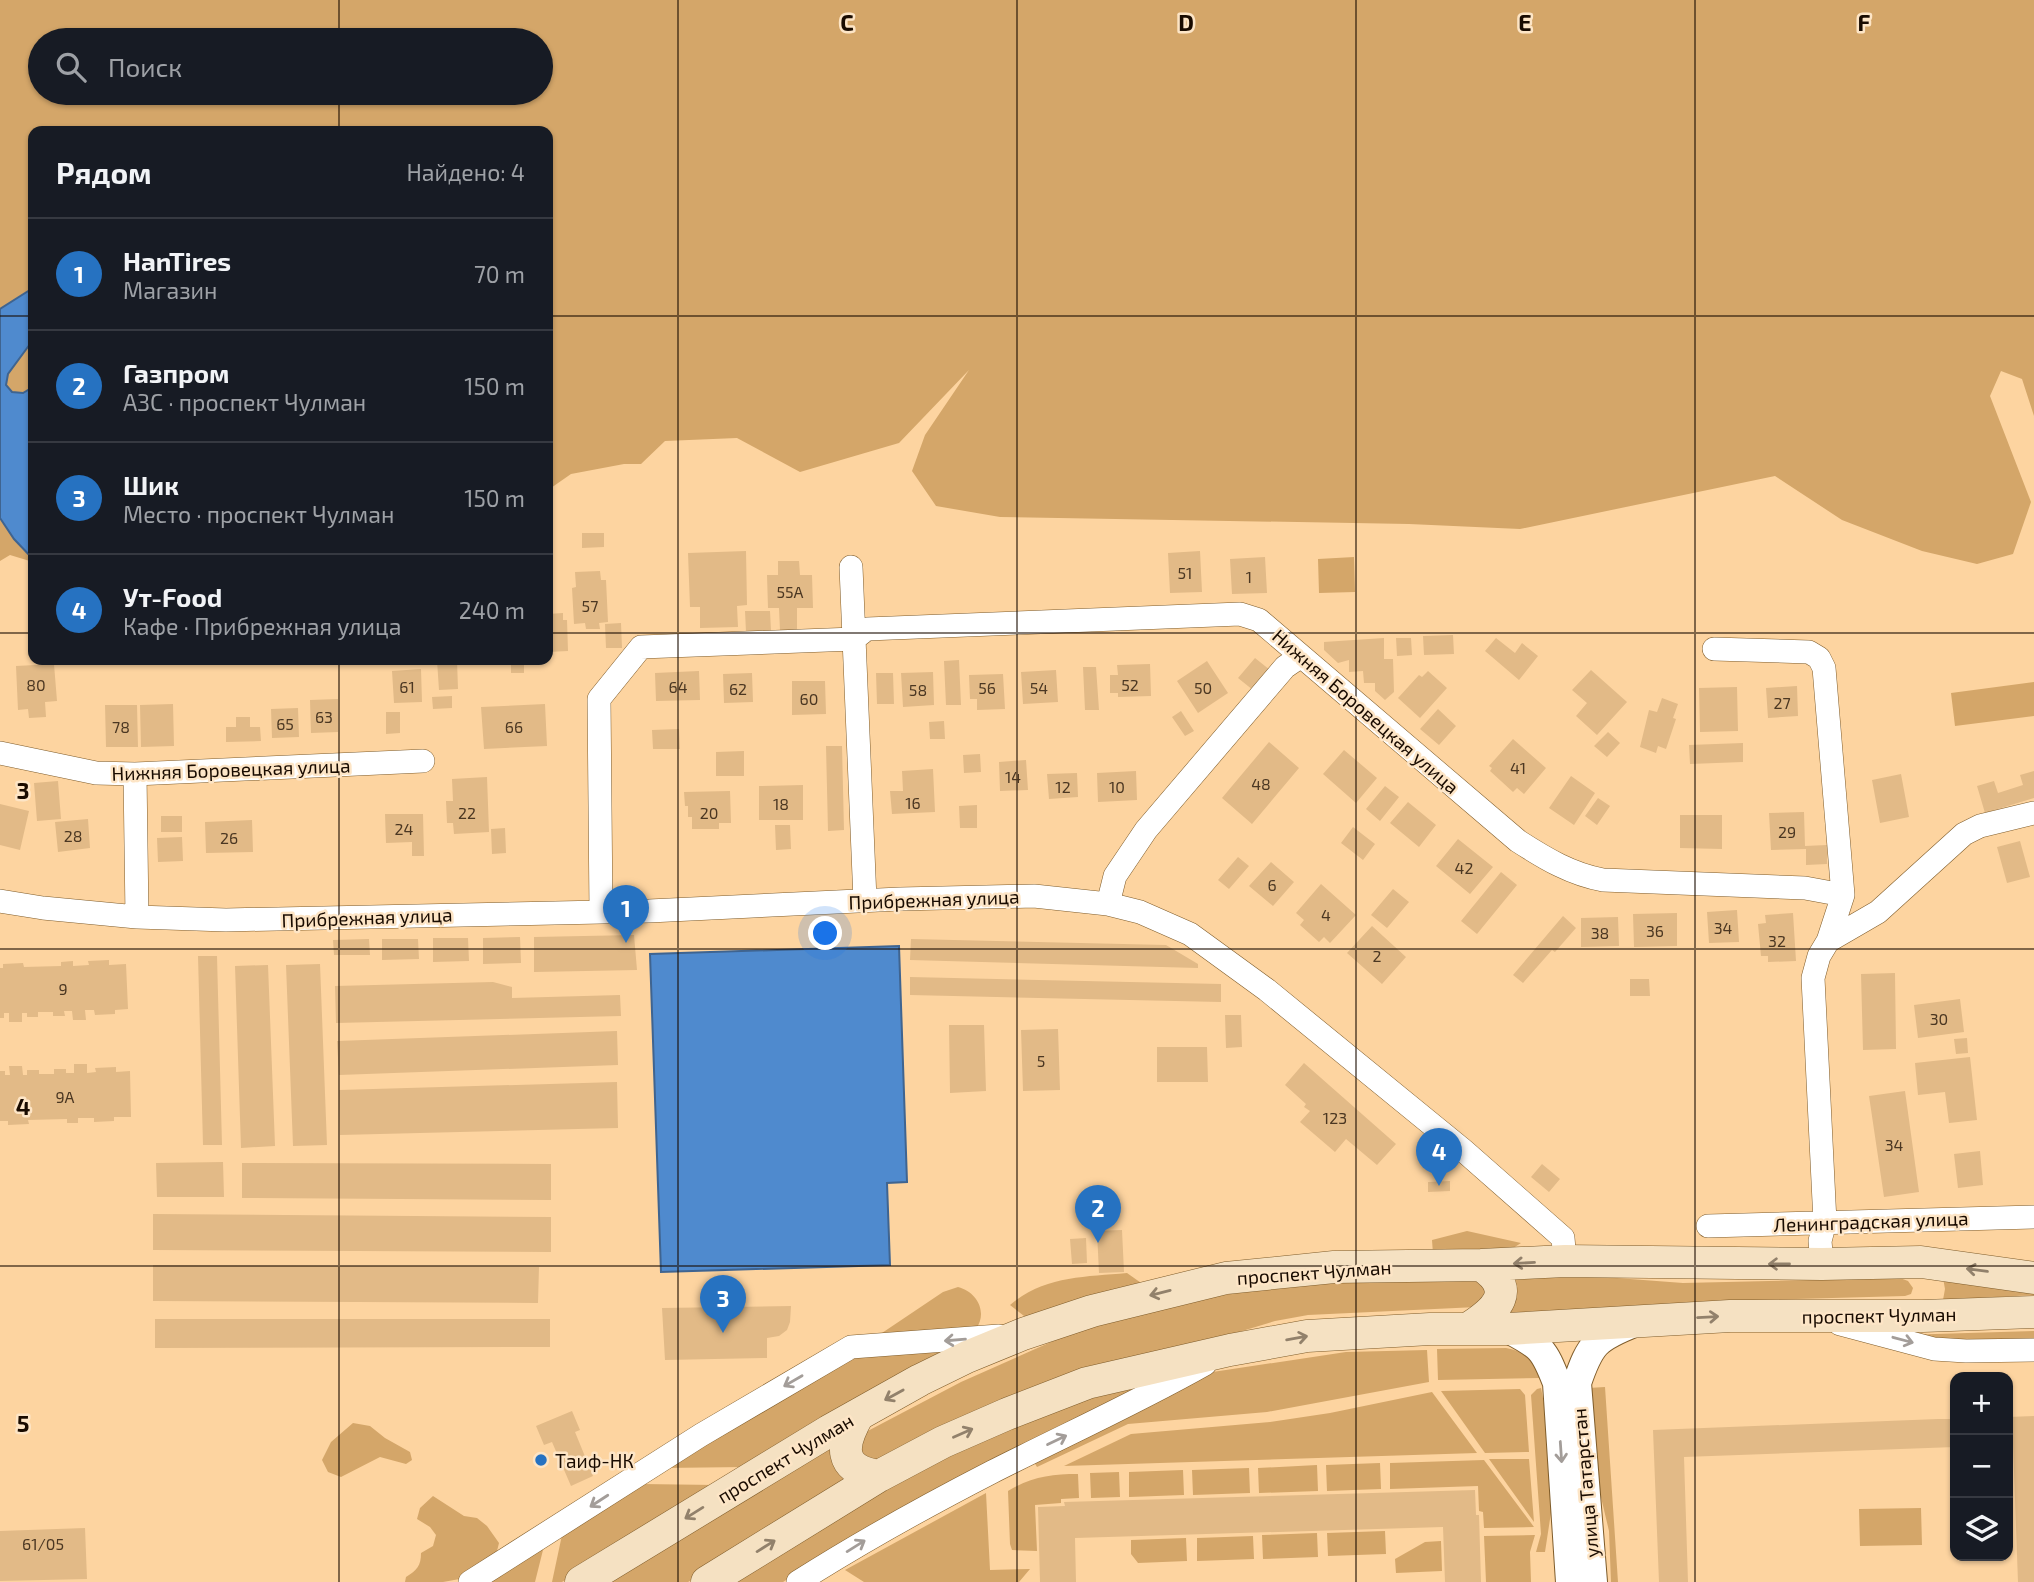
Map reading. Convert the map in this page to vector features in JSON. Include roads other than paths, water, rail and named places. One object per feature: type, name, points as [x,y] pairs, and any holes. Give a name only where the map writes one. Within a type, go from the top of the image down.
[{"type":"main road","name":"проспект Чулман","points":[[581,1582],[753,1476],[920,1380],[967,1357],[1023,1334],[1092,1311],[1226,1278],[1334,1267],[1565,1261],[1822,1264],[1921,1262],[2034,1278]]},
{"type":"main road","points":[[1921,1262],[1932,1272],[1940,1292],[1935,1304],[1923,1316]]},
{"type":"main road","points":[[1469,1328],[1494,1310],[1500,1300],[1501,1288],[1498,1281],[1492,1272],[1481,1265]]},
{"type":"main road","name":"проспект Чулман","points":[[707,1582],[879,1476],[943,1442],[1043,1398],[1087,1383],[1230,1350],[1307,1336],[1469,1328],[1508,1329],[1730,1316],[1923,1316],[2034,1312]]},
{"type":"main road","points":[[858,1415],[844,1443],[847,1455],[854,1467],[864,1474],[879,1476]]},
{"type":"street","points":[[851,567],[864,900]]},
{"type":"street","name":"Нижняя Боровецкая улица","points":[[601,912],[599,699],[641,647],[854,639],[867,629],[1240,614],[1259,620],[1518,841],[1553,863],[1581,876],[1603,880],[1805,888],[1843,895]]},
{"type":"street","points":[[1714,649],[1808,652],[1819,658],[1824,668],[1843,895],[1813,978],[1825,1222],[1820,1241],[1822,1264]]},
{"type":"street","points":[[1108,904],[1115,876],[1146,831],[1285,667],[1301,656]]},
{"type":"street","name":"Нижняя Боровецкая улица","points":[[0,753],[96,773],[135,774],[423,761]]},
{"type":"street","points":[[135,774],[137,917]]},
{"type":"street","points":[[1828,941],[1878,912],[1964,834],[1980,826],[2034,813]]},
{"type":"street","name":"Прибрежная улица","points":[[0,901],[137,917],[253,920],[601,912],[864,900],[1034,896],[1108,904],[1140,912],[1191,934],[1267,990],[1463,1150],[1563,1238],[1565,1261]]},
{"type":"street","name":"Ленинградская улица","points":[[1708,1226],[2034,1217]]},
{"type":"street","points":[[1814,1316],[1934,1349],[2034,1350]]},
{"type":"street","name":"проспект Чулман","points":[[1567,1383],[1597,1342],[1609,1333],[1640,1321]]},
{"type":"street","points":[[1508,1329],[1532,1342],[1567,1383]]},
{"type":"street","points":[[470,1582],[701,1435],[852,1346],[1023,1334]]},
{"type":"street","points":[[798,1582],[879,1532],[993,1472],[1146,1397],[1230,1350]]},
{"type":"street","name":"улица Татарстан","points":[[1567,1383],[1570,1582]]},
{"type":"street","name":"улица Татарстан","points":[[1567,1383],[1593,1582]]},
{"type":"water","points":[[28,291],[28,347],[8,374],[6,385],[12,392],[23,393],[28,390],[28,554],[0,518],[0,309]]},
{"type":"water","points":[[899,946],[907,1182],[887,1183],[890,1265],[661,1272],[650,954]]},
{"type":"place","name":"HanTires","points":[[626,943]]},
{"type":"place","name":"Ут-Food","points":[[1439,1186]]},
{"type":"place","name":"Газпром","points":[[1098,1243]]},
{"type":"place","name":"Шик","points":[[723,1333]]},
{"type":"place","name":"Таиф-НК","points":[[541,1460]]}]
